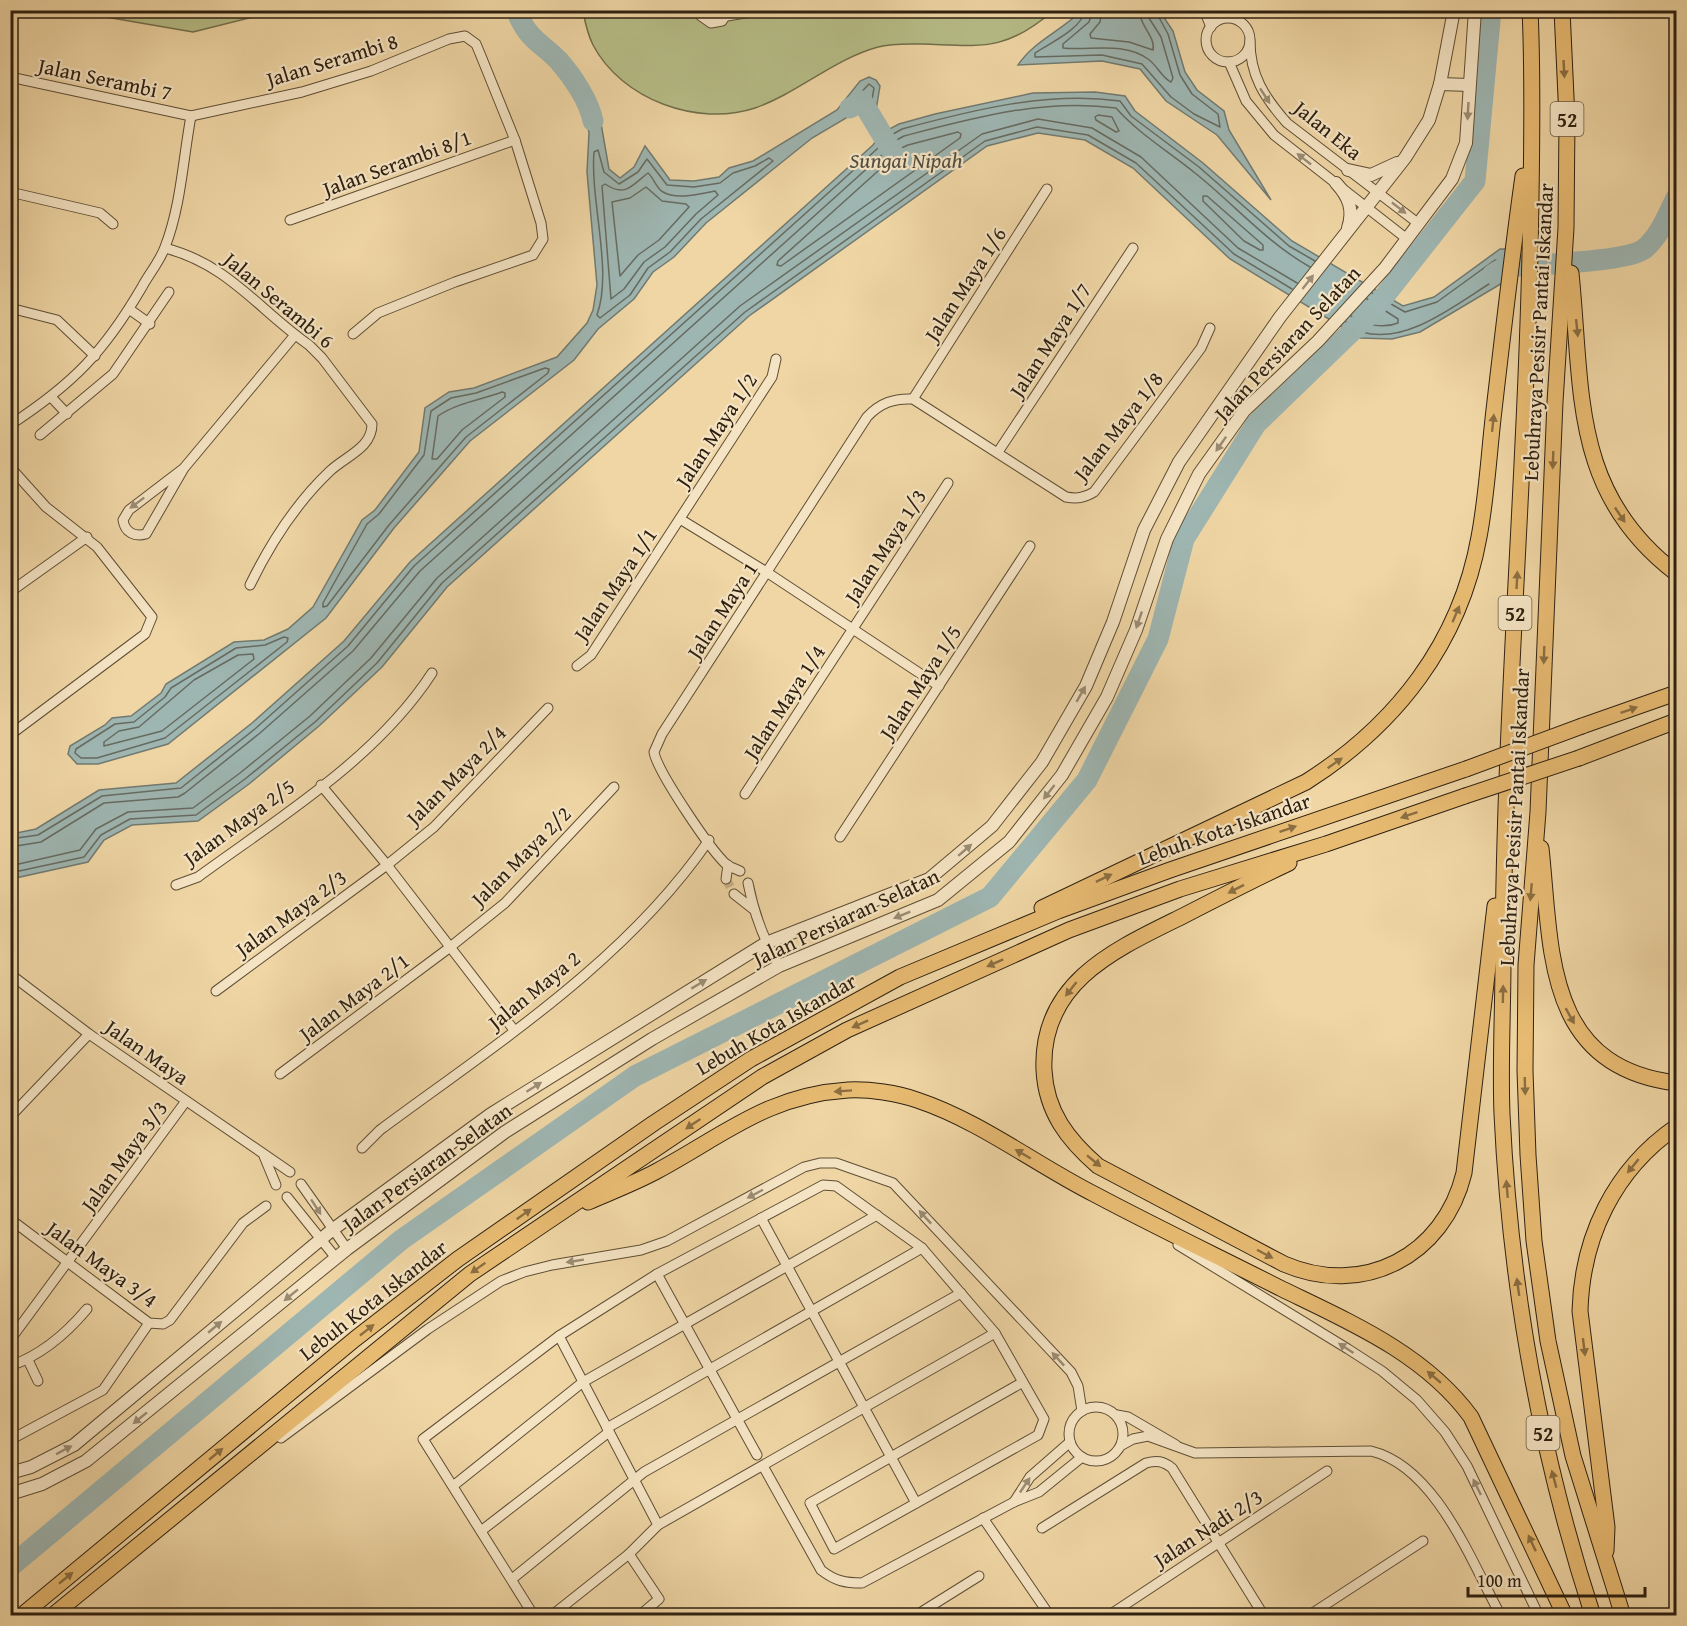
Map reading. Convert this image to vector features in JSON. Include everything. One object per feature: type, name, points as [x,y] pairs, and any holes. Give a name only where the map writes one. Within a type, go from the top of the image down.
[{"type":"highway","name":"Lebuhraya Pesisir Pantai Iskandar","points":[[1530,10],[1532,116],[1527,399],[1504,828],[1502,1110],[1512,1247],[1525,1343],[1550,1465],[1593,1616]]},
{"type":"highway","name":"Lebuhraya Pesisir Pantai Iskandar","points":[[1562,10],[1567,119],[1566,228],[1555,413],[1538,812],[1529,914],[1525,1060],[1534,1241],[1548,1341],[1573,1456],[1623,1616]]},
{"type":"highway","points":[[900,977],[1306,782],[1358,746],[1405,698],[1428,666],[1450,628],[1472,570],[1479,536],[1512,256],[1532,116]]},
{"type":"highway","points":[[1566,228],[1585,423],[1595,465],[1605,489],[1623,520],[1647,549],[1677,573]]},
{"type":"highway","name":"Lebuh Kota Iskandar","points":[[21,1616],[355,1339],[458,1259],[654,1123],[751,1059],[900,977],[1058,911],[1677,693]]},
{"type":"highway","name":"Lebuh Kota Iskandar","points":[[52,1616],[453,1287],[543,1222],[762,1077],[847,1030],[1069,930],[1180,888],[1326,844],[1579,758],[1677,721]]},
{"type":"highway","points":[[1631,738],[1677,733]]},
{"type":"highway","points":[[1538,812],[1553,961],[1557,983],[1570,1018],[1597,1050],[1617,1064],[1653,1079],[1677,1083]]},
{"type":"highway","points":[[1326,844],[1124,945],[1086,972],[1072,985],[1053,1018],[1044,1061],[1049,1099],[1056,1117],[1074,1144],[1098,1166],[1284,1264],[1309,1273],[1344,1276],[1386,1267],[1412,1253],[1441,1225],[1461,1188],[1504,828]]},
{"type":"highway","points":[[543,1222],[656,1172],[739,1122],[776,1104],[815,1093],[852,1090],[916,1099],[953,1114],[1092,1194],[1343,1319],[1390,1346],[1454,1393],[1471,1416],[1486,1445],[1565,1616]]},
{"type":"highway","points":[[1606,1567],[1606,1527],[1582,1330],[1581,1282],[1597,1221],[1614,1190],[1636,1161],[1657,1141],[1677,1127]]},
{"type":"street","points":[[698,10],[701,16],[711,23],[722,21],[728,13],[764,10]]},
{"type":"street","name":"Jalan Eka","points":[[1204,10],[1211,27],[1207,38],[1209,50],[1217,59],[1229,62],[1242,92],[1274,135],[1407,239]]},
{"type":"street","name":"Jalan Persiaran Selatan","points":[[10,1473],[31,1467],[74,1444],[321,1238],[491,1114],[766,943],[929,879],[992,826],[1042,762],[1086,686],[1113,621],[1144,530],[1179,462],[1280,317],[1405,158],[1429,120],[1440,84],[1454,10]]},
{"type":"street","name":"Jalan Persiaran Selatan","points":[[10,1494],[42,1484],[86,1461],[347,1249],[505,1132],[652,1039],[779,966],[938,900],[974,873],[1009,842],[1062,775],[1107,697],[1136,630],[1167,539],[1199,474],[1244,411],[1318,341],[1375,278],[1452,179],[1466,142],[1475,10]]},
{"type":"street","points":[[1211,27],[1218,21],[1233,15],[1246,27],[1250,41],[1244,55],[1229,62]]},
{"type":"street","name":"Jalan Serambi 8","points":[[191,116],[302,92],[371,70],[449,39],[465,36],[476,44],[515,140],[542,223],[543,239],[533,255],[455,282],[378,313],[353,334]]},
{"type":"street","name":"Jalan Eka","points":[[1250,41],[1250,62],[1254,76],[1273,108],[1287,123],[1419,224]]},
{"type":"street","name":"Jalan Serambi 7","points":[[10,77],[191,116]]},
{"type":"street","points":[[1440,84],[1469,85]]},
{"type":"street","points":[[10,425],[52,398],[95,356],[129,309],[165,248],[177,199],[191,116]]},
{"type":"street","name":"Jalan Serambi 8/1","points":[[290,220],[515,140]]},
{"type":"street","points":[[1348,170],[1359,174],[1381,173],[1405,158]]},
{"type":"street","points":[[1336,183],[1345,193],[1350,204],[1351,214],[1345,234]]},
{"type":"street","name":"Jalan Maya 1/6","points":[[913,399],[1047,189]]},
{"type":"street","points":[[10,192],[100,213],[113,224]]},
{"type":"street","name":"Jalan Serambi 6","points":[[165,248],[190,254],[212,266],[322,358],[369,417],[372,432],[364,444],[332,469],[296,507],[267,549],[250,585]]},
{"type":"street","name":"Jalan Maya 1/7","points":[[999,452],[1132,248]]},
{"type":"street","points":[[40,435],[113,374],[150,324],[169,292]]},
{"type":"street","points":[[10,308],[57,320],[95,356]]},
{"type":"street","points":[[129,309],[150,324]]},
{"type":"street","name":"Jalan Maya 1/8","points":[[913,399],[1066,497],[1077,499],[1086,497],[1094,492],[1201,348],[1210,328]]},
{"type":"street","points":[[184,468],[129,510],[123,520],[128,531],[135,535],[146,534],[184,468],[295,335]]},
{"type":"street","name":"Jalan Maya 1/2","points":[[680,519],[772,377],[776,359]]},
{"type":"street","points":[[52,398],[67,414]]},
{"type":"street","name":"Jalan Maya 1","points":[[740,871],[728,865],[709,840],[661,773],[654,752],[662,734],[867,417],[876,407],[888,401],[913,399]]},
{"type":"street","points":[[10,467],[46,507],[87,537],[152,617],[150,627],[137,641],[10,735]]},
{"type":"street","name":"Jalan Maya 1/3","points":[[853,629],[948,483]]},
{"type":"street","points":[[680,519],[768,573],[939,686]]},
{"type":"street","name":"Jalan Maya 1/1","points":[[577,666],[591,655],[680,519]]},
{"type":"street","points":[[10,592],[87,537]]},
{"type":"street","name":"Jalan Maya 1/5","points":[[840,837],[1030,546]]},
{"type":"street","name":"Jalan Maya 1/4","points":[[745,794],[853,629]]},
{"type":"street","name":"Jalan Maya 2/5","points":[[176,885],[198,877],[361,753],[420,692],[432,673]]},
{"type":"street","name":"Jalan Maya 2/4","points":[[387,864],[434,826],[548,708]]},
{"type":"street","points":[[321,785],[387,864],[514,1030]]},
{"type":"street","name":"Jalan Maya 2/2","points":[[449,948],[505,903],[614,787]]},
{"type":"street","name":"Jalan Maya 2","points":[[362,1148],[380,1130],[514,1030],[608,954],[658,904],[709,840]]},
{"type":"street","name":"Jalan Maya 2/3","points":[[216,991],[387,864]]},
{"type":"street","points":[[726,879],[728,865]]},
{"type":"street","points":[[748,883],[753,909],[766,943],[779,966]]},
{"type":"street","points":[[734,894],[753,909]]},
{"type":"street","name":"Jalan Maya 2/1","points":[[280,1074],[449,948]]},
{"type":"street","name":"Jalan Maya","points":[[10,974],[89,1034],[290,1172]]},
{"type":"street","points":[[10,1117],[89,1034]]},
{"type":"street","name":"Jalan Maya 3/3","points":[[10,1340],[186,1101]]},
{"type":"street","points":[[264,1156],[276,1185]]},
{"type":"street","points":[[144,1539],[411,1342],[501,1281],[543,1267],[641,1250],[668,1241],[804,1167],[820,1163],[836,1163],[893,1183],[1071,1372],[1078,1386],[1082,1410]]},
{"type":"street","points":[[301,1184],[347,1249]]},
{"type":"street","points":[[534,1616],[423,1439],[559,1336],[657,1274],[823,1185],[830,1184],[922,1248],[995,1333],[1023,1382],[1044,1419],[1038,1435],[834,1549],[810,1503],[1023,1382]]},
{"type":"street","points":[[1092,1194],[1314,1327],[1382,1371],[1417,1400],[1445,1432],[1467,1466],[1539,1616]]},
{"type":"street","points":[[287,1197],[336,1258]]},
{"type":"street","name":"Jalan Maya 3/4","points":[[10,1219],[149,1323],[163,1324],[170,1320],[243,1223],[266,1206]]},
{"type":"street","points":[[453,1486],[583,1382],[877,1215]]},
{"type":"street","points":[[761,1218],[916,1503]]},
{"type":"street","points":[[482,1532],[608,1430],[922,1248]]},
{"type":"street","points":[[657,1274],[757,1455]]},
{"type":"street","points":[[512,1579],[634,1480],[737,1419],[961,1293]]},
{"type":"street","points":[[10,1366],[28,1360],[67,1333],[87,1309]]},
{"type":"street","points":[[10,1440],[103,1390],[149,1323]]},
{"type":"street","points":[[551,1616],[629,1554],[658,1525],[995,1333]]},
{"type":"street","points":[[559,1336],[658,1525]]},
{"type":"street","points":[[28,1360],[38,1381]]},
{"type":"street","points":[[1181,1449],[1167,1438],[1128,1417],[1117,1415],[1100,1406],[1082,1410],[1071,1424],[1070,1442],[1082,1457],[1100,1461],[1116,1453],[1122,1445],[1133,1438],[1148,1436],[1181,1449],[1195,1454],[1371,1451],[1388,1456],[1401,1465],[1441,1506],[1501,1616]]},
{"type":"street","points":[[1117,1415],[1124,1429],[1122,1445]]},
{"type":"street","points":[[1014,1502],[1030,1477],[1070,1442]]},
{"type":"street","points":[[763,1466],[821,1570],[833,1580],[862,1583],[1014,1502],[1039,1492],[1082,1457]]},
{"type":"street","points":[[1042,1528],[1146,1463],[1156,1461],[1165,1463],[1172,1468],[1264,1616]]},
{"type":"street","name":"Jalan Nadi 2/3","points":[[1108,1616],[1327,1471]]},
{"type":"street","points":[[983,1518],[1050,1616]]},
{"type":"street","points":[[1308,1616],[1424,1541]]},
{"type":"street","points":[[629,1554],[658,1599],[639,1616]]},
{"type":"street","points":[[915,1616],[979,1576]]},
{"type":"green space","points":[[71,11],[277,11],[193,32]]},
{"type":"green space","points":[[583,11],[1053,11],[1021,34],[992,44],[900,44],[878,47],[846,59],[771,102],[733,113],[710,114],[686,111],[664,104],[642,94],[623,81],[606,64],[593,45]]},
{"type":"water","points":[[1081,11],[1161,13],[1173,31],[1185,72],[1197,90],[1224,111],[1229,130],[1271,200],[1217,135],[1166,101],[1140,69],[1102,61],[1018,65],[1032,49]]},
{"type":"water","points":[[869,77],[876,80],[880,86],[876,110],[865,117],[856,112],[812,138],[706,223],[674,257],[653,272],[634,299],[598,329],[574,360],[470,441],[394,528],[326,618],[168,744],[98,764],[77,764],[68,754],[70,746],[105,725],[112,718],[131,716],[161,693],[166,684],[234,642],[264,640],[288,629],[313,607],[362,520],[375,510],[419,452],[425,408],[449,392],[474,388],[557,357],[587,323],[593,310],[597,285],[587,172],[589,133],[582,96],[599,112],[609,169],[620,178],[634,167],[645,146],[670,180],[694,181],[719,177],[729,168],[753,161],[837,110],[860,81]]},
{"type":"water","name":"Sungai Nipah","points":[[1095,92],[1125,96],[1135,111],[1203,163],[1292,241],[1403,306],[1434,297],[1500,249],[1508,249],[1504,282],[1420,332],[1392,339],[1360,338],[1230,259],[1133,168],[1085,140],[1038,133],[987,146],[749,316],[447,587],[382,667],[319,726],[249,784],[198,821],[132,825],[104,840],[88,862],[11,879],[11,834],[36,829],[99,790],[176,783],[252,723],[344,641],[410,562],[873,145],[882,133],[899,124],[935,114],[1033,93]]},
{"type":"waterway","points":[[521,10],[519,17],[523,25],[532,37],[570,74],[584,97],[593,121]]},
{"type":"waterway","points":[[10,1567],[401,1240],[635,1076],[990,897],[1087,780],[1158,639],[1184,539],[1256,424],[1371,313],[1475,181],[1491,10]]},
{"type":"waterway","points":[[850,108],[862,101],[896,158]]},
{"type":"waterway","points":[[1493,274],[1505,267],[1600,260],[1644,249],[1663,225],[1676,198]]},
{"type":"tunnel","points":[[726,879],[734,894]]}]
